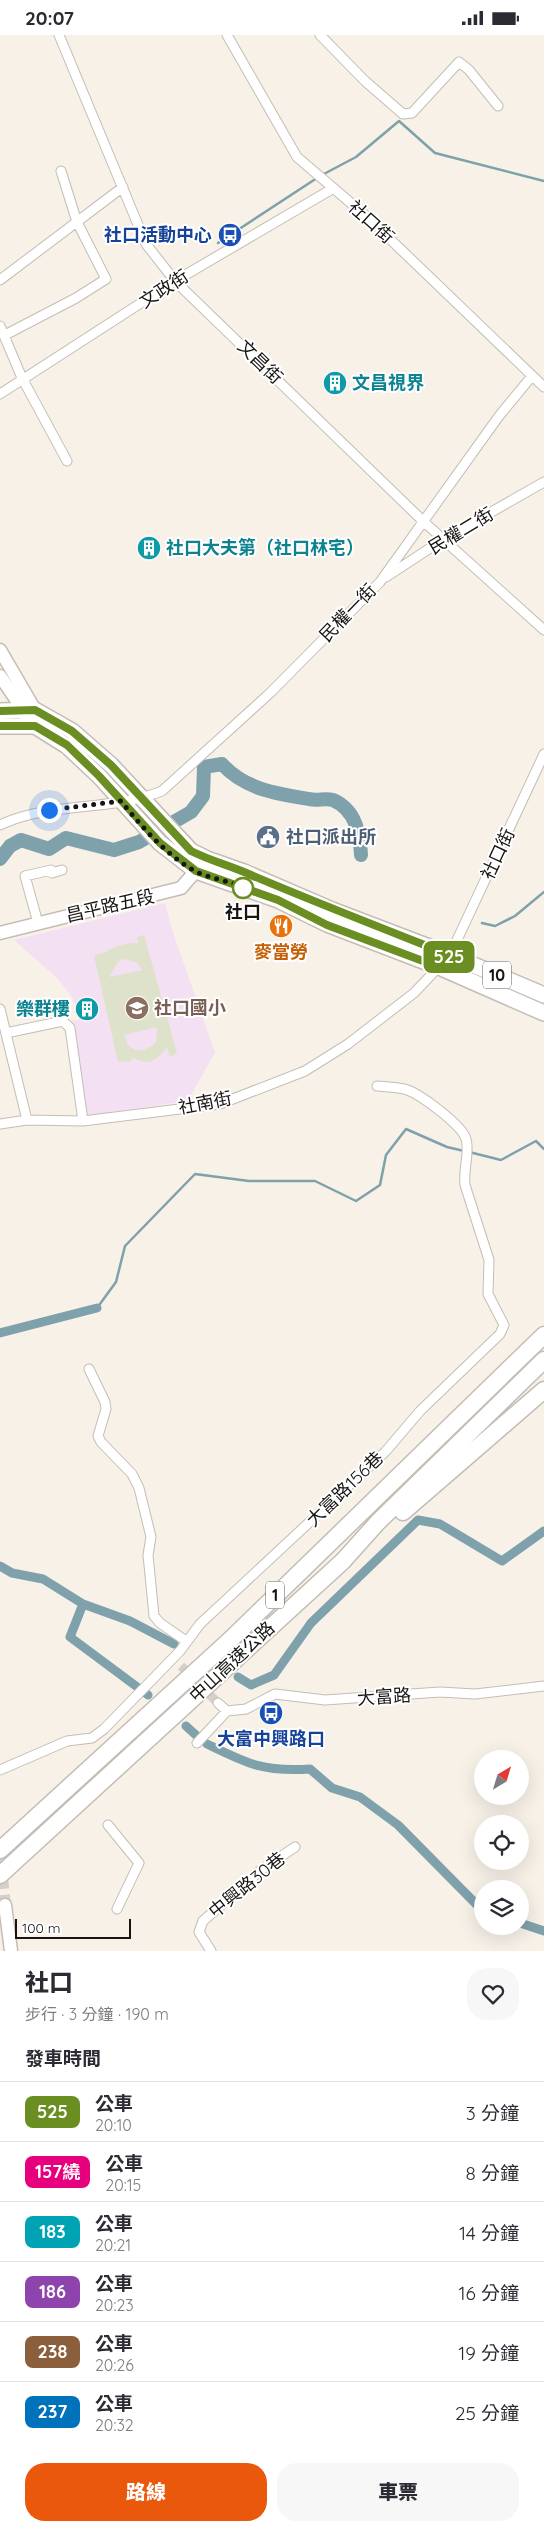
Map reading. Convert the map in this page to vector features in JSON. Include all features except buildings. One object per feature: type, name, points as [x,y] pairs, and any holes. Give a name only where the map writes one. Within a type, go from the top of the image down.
[{"type":"highway","name":"中山高速公路","points":[[0,1850],[230,1640],[544,1335]]},
{"type":"highway","name":"中山高速公路","points":[[0,1875],[343,1561],[378,1522],[544,1360]]},
{"type":"highway","points":[[343,1561],[387,1527],[544,1390]]},
{"type":"main road","points":[[0,711],[35,716]]},
{"type":"main road","name":"10","points":[[35,716],[72,731],[91,747],[191,851],[332,910],[450,955],[544,995]]},
{"type":"main road","name":"10","points":[[35,716],[99,776],[151,835],[196,871],[278,900],[327,925],[439,967],[544,1013]]},
{"type":"main road","points":[[0,726],[35,716]]},
{"type":"street","name":"文昌街","points":[[59,35],[146,244],[175,281],[424,523],[544,630]]},
{"type":"street","name":"社口街","points":[[228,35],[298,157],[332,189],[366,216],[544,387]]},
{"type":"street","points":[[320,35],[365,81],[403,114],[412,113],[459,62],[469,69],[498,106]]},
{"type":"street","points":[[5,335],[76,298],[106,279],[77,222],[62,171]]},
{"type":"street","points":[[0,280],[123,187]]},
{"type":"street","name":"文政街","points":[[0,394],[22,378],[175,281],[332,189]]},
{"type":"street","points":[[0,326],[22,378],[67,461]]},
{"type":"street","name":"民權一街","points":[[0,825],[14,819],[49,810],[141,799],[162,791],[270,693],[380,581],[424,523],[499,416],[532,376]]},
{"type":"street","name":"民權二街","points":[[380,581],[444,539],[544,482]]},
{"type":"street","points":[[0,650],[35,716]]},
{"type":"street","points":[[0,676],[35,716]]},
{"type":"street","name":"社口街","points":[[450,955],[544,754]]},
{"type":"street","name":"昌平路五段","points":[[0,933],[117,902],[164,894],[181,888],[207,859]]},
{"type":"street","points":[[38,923],[25,876],[51,869],[52,873],[62,869]]},
{"type":"street","name":"社南街","points":[[0,1124],[27,1120],[82,1121],[220,1104],[305,1071],[377,1023],[414,993],[450,955]]},
{"type":"street","points":[[0,1009],[27,1120]]},
{"type":"street","points":[[6,1033],[63,1021],[70,1028],[82,1121]]},
{"type":"street","name":"大富路156巷","points":[[186,1641],[200,1623],[386,1451],[420,1411],[500,1334],[504,1325],[488,1294],[489,1260],[465,1185],[464,1173],[467,1141],[463,1132],[425,1099],[405,1089],[377,1086]]},
{"type":"street","points":[[0,1770],[67,1741],[92,1738],[104,1729],[186,1641],[160,1623],[154,1616],[148,1555],[151,1537],[139,1488],[132,1474],[101,1442],[98,1435],[106,1409],[105,1402],[89,1369]]},
{"type":"street","points":[[173,1657],[181,1666]]},
{"type":"street","name":"大富路","points":[[227,1711],[246,1709],[275,1693],[325,1700],[440,1692],[475,1694],[544,1686]]},
{"type":"street","points":[[197,1743],[227,1711],[218,1703]]},
{"type":"street","points":[[108,1825],[138,1863],[117,1909]]},
{"type":"street","name":"中興路30巷","points":[[211,1951],[199,1932],[203,1921],[261,1870],[294,1847]]},
{"type":"street","points":[[4,1905],[11,1951]]},
{"type":"shaded area","name":"社口國小","points":[[165,903],[173,933],[215,1052],[188,1101],[86,1116],[71,1021],[79,1020],[72,997],[57,978],[14,940]]},
{"type":"green space","points":[[144,935],[177,1053],[170,1057],[167,1048],[151,1061],[143,1062],[132,1057],[131,1061],[118,1062],[94,956],[119,946],[138,943],[137,937]],"holes":[[[125,959],[137,963],[143,970],[109,977],[118,962]],[[157,1027],[156,1043],[144,1050],[135,1050],[128,1045],[124,1035]]]},
{"type":"waterway","points":[[322,175],[356,157],[399,121],[435,153],[544,181]]},
{"type":"waterway","points":[[218,243],[317,178]]},
{"type":"waterway","points":[[0,859],[10,846],[21,840],[49,849],[66,838],[114,850],[139,842],[191,812],[203,796],[204,767],[222,764],[240,779],[262,789],[312,800],[333,800],[341,804],[352,816],[355,823],[361,855]]},
{"type":"waterway","points":[[482,923],[495,926],[515,916],[544,892]]},
{"type":"waterway","points":[[97,1308],[116,1282],[125,1246],[195,1174],[249,1181],[315,1181],[356,1201],[380,1185],[386,1155],[406,1129],[447,1147],[464,1151]]},
{"type":"waterway","points":[[469,1152],[501,1160],[536,1141],[544,1149]]},
{"type":"waterway","points":[[0,1333],[97,1308]]},
{"type":"waterway","points":[[238,1677],[251,1685],[274,1675],[311,1623],[418,1520],[440,1524],[502,1561],[544,1531]]},
{"type":"waterway","points":[[0,1566],[12,1573],[43,1579],[83,1604],[130,1621],[174,1644]]},
{"type":"waterway","points":[[83,1604],[70,1637],[148,1695]]},
{"type":"waterway","points":[[186,1726],[197,1736]]},
{"type":"waterway","points":[[207,1744],[234,1757],[268,1768],[310,1769],[332,1788],[360,1797],[398,1825],[474,1902]]},
{"type":"waterway","points":[[529,1926],[544,1931]]},
{"type":"tunnel","points":[[181,1666],[218,1703]]},
{"type":"tunnel","points":[[0,1859],[5,1905]]},
{"type":"bus line","name":"525","points":[[0,711],[35,710],[72,731],[111,765],[191,851],[332,910],[450,955],[439,967],[327,925],[278,900],[196,871],[171,853],[142,827],[99,776],[67,745],[35,726],[0,726]]},
{"type":"place","name":"社口活動中心","points":[[230,235]]},
{"type":"place","name":"文昌視界","points":[[335,383]]},
{"type":"place","name":"社口大夫第（社口林宅）","points":[[149,548]]},
{"type":"place","name":"社口派出所","points":[[268,837]]},
{"type":"place","name":"社口","points":[[243,888]]},
{"type":"place","name":"麥當勞","points":[[281,926]]},
{"type":"place","name":"社口國小","points":[[137,1008]]},
{"type":"place","name":"樂群樓","points":[[87,1009]]},
{"type":"place","name":"大富中興路口","points":[[271,1713]]},
{"type":"route","points":[[49,810],[121,801],[142,827],[182,862],[196,871],[243,888]]}]
